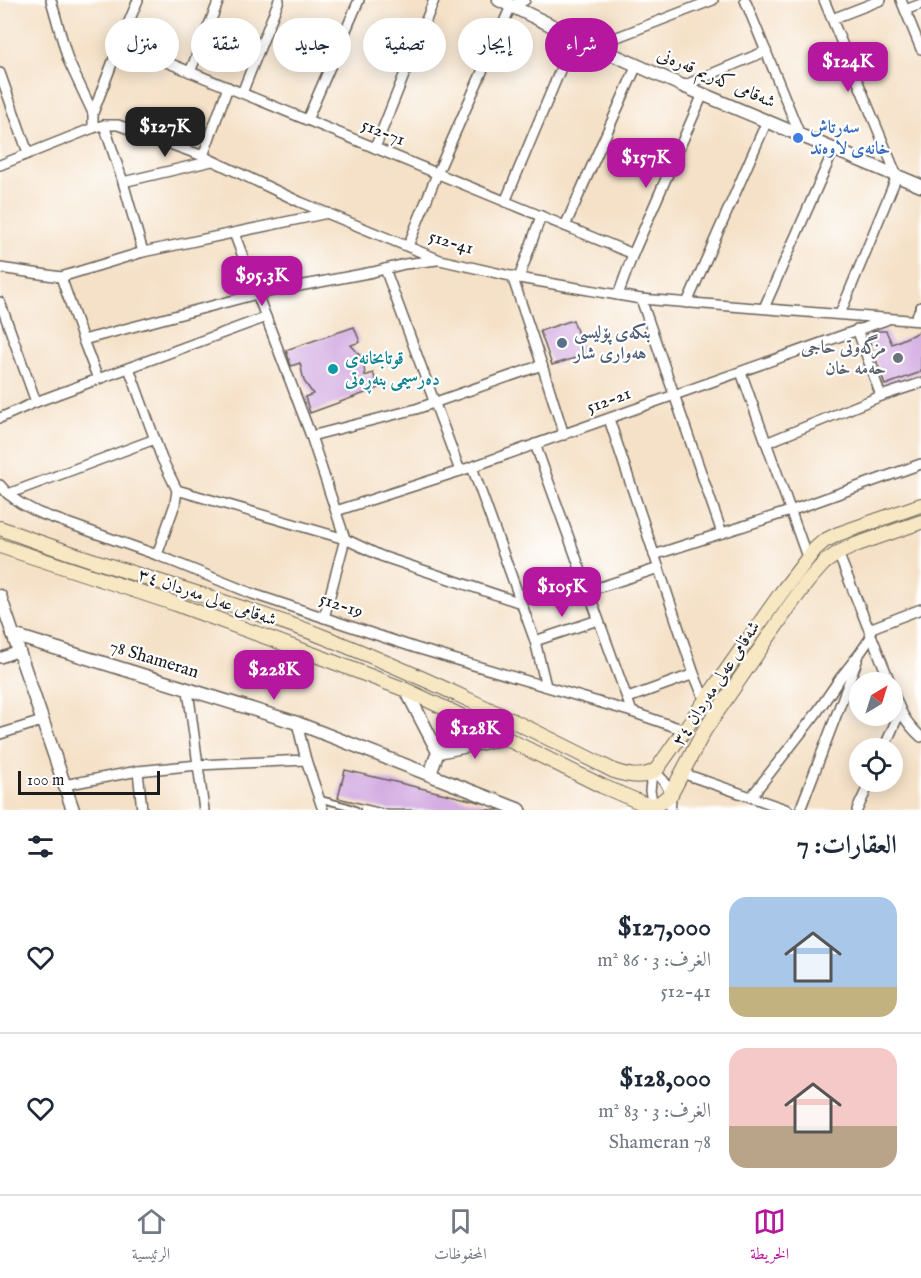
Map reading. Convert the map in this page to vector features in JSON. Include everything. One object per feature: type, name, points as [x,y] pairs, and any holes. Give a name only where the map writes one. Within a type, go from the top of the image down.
[{"type":"main road","name":"شەقامی عەلی مەردان ٣٤","points":[[0,528],[324,637],[404,670],[614,771],[640,776],[653,773],[664,760],[807,557],[815,549],[831,537],[921,506]]},
{"type":"main road","name":"شەقامی عەلی مەردان ٣٤","points":[[671,794],[704,731],[808,581],[824,563],[838,553],[858,544],[921,522]]},
{"type":"main road","name":"شەقامی عەلی مەردان ٣٤","points":[[0,546],[176,604],[406,690],[617,793],[653,807]]},
{"type":"main road","points":[[687,726],[704,731]]},
{"type":"main road","points":[[653,807],[671,794]]},
{"type":"street","points":[[51,0],[68,60],[93,113]]},
{"type":"street","points":[[130,18],[138,0]]},
{"type":"street","points":[[190,72],[219,0]]},
{"type":"street","points":[[242,93],[279,0]]},
{"type":"street","points":[[308,120],[359,0]]},
{"type":"street","points":[[375,148],[434,0]]},
{"type":"street","name":"شەقامی کەریم قەرەنی","points":[[499,0],[545,23]]},
{"type":"street","points":[[408,246],[511,6],[525,0]]},
{"type":"street","points":[[618,37],[713,0]]},
{"type":"street","points":[[745,0],[800,135]]},
{"type":"street","points":[[824,0],[897,176],[840,314]]},
{"type":"street","points":[[832,18],[881,0]]},
{"type":"street","points":[[901,0],[921,49]]},
{"type":"street","points":[[905,10],[921,4]]},
{"type":"street","points":[[683,86],[766,51]]},
{"type":"street","name":"شەقامی کەریم قەرەنی","points":[[618,57],[921,186]]},
{"type":"street","points":[[566,226],[637,65]]},
{"type":"street","name":"512-71","points":[[179,67],[633,254]]},
{"type":"street","points":[[93,128],[93,113],[109,72]]},
{"type":"street","points":[[506,202],[560,72]]},
{"type":"street","points":[[0,73],[28,153]]},
{"type":"street","points":[[203,156],[228,87]]},
{"type":"street","points":[[618,295],[633,254],[703,94]]},
{"type":"street","points":[[687,303],[767,121]]},
{"type":"street","points":[[104,125],[143,252]]},
{"type":"street","name":"512-41","points":[[0,165],[93,128],[118,125],[203,156],[300,202],[440,260],[515,277],[641,299],[918,321]]},
{"type":"street","points":[[764,308],[834,149]]},
{"type":"street","points":[[123,182],[213,161]]},
{"type":"street","points":[[0,268],[61,277],[143,252],[329,213]]},
{"type":"street","points":[[541,216],[515,277],[564,435]]},
{"type":"street","points":[[234,233],[312,436],[345,539],[324,618]]},
{"type":"street","points":[[82,340],[257,294],[405,264],[440,260]]},
{"type":"street","points":[[386,269],[460,471]]},
{"type":"street","points":[[61,277],[98,379]]},
{"type":"street","points":[[641,299],[722,533]]},
{"type":"street","points":[[0,302],[36,402]]},
{"type":"street","points":[[918,321],[921,307]]},
{"type":"street","points":[[0,418],[36,402],[266,317]]},
{"type":"street","name":"512-21","points":[[336,511],[675,397],[891,318]]},
{"type":"street","points":[[857,329],[881,396]]},
{"type":"street","points":[[312,436],[416,409],[542,365]]},
{"type":"street","points":[[129,368],[162,459],[177,490],[175,504],[157,555]]},
{"type":"street","points":[[741,372],[807,557]]},
{"type":"street","points":[[766,443],[881,396],[921,383]]},
{"type":"street","points":[[609,418],[705,701]]},
{"type":"street","points":[[8,494],[155,439]]},
{"type":"street","points":[[536,444],[632,712]]},
{"type":"street","points":[[654,555],[790,511],[921,464]]},
{"type":"street","points":[[472,467],[535,641],[546,686]]},
{"type":"street","name":"512-19","points":[[0,485],[20,503],[39,513],[157,555],[253,594],[416,648],[687,726]]},
{"type":"street","points":[[177,490],[345,539],[381,556],[521,603]]},
{"type":"street","points":[[838,553],[886,672]]},
{"type":"street","points":[[588,591],[659,568]]},
{"type":"street","points":[[0,596],[72,810]]},
{"type":"street","points":[[800,810],[860,653],[870,633],[921,609]]},
{"type":"street","points":[[535,641],[598,620]]},
{"type":"street","name":"78 Shameran","points":[[13,635],[297,723],[516,809]]},
{"type":"street","points":[[0,658],[19,651]]},
{"type":"street","points":[[752,797],[860,653]]},
{"type":"street","points":[[628,698],[694,674]]},
{"type":"street","points":[[188,690],[204,810]]},
{"type":"street","points":[[406,690],[438,752],[430,774]]},
{"type":"street","points":[[815,715],[833,723]]},
{"type":"street","points":[[903,716],[921,737]]},
{"type":"street","points":[[0,734],[42,721]]},
{"type":"street","points":[[297,723],[306,760],[323,810]]},
{"type":"street","points":[[438,752],[507,738]]},
{"type":"street","points":[[64,785],[138,771],[198,765],[306,760]]},
{"type":"street","points":[[138,771],[142,810]]},
{"type":"street","points":[[653,807],[650,782],[653,773],[661,777],[671,794],[670,810]]},
{"type":"street","points":[[682,773],[788,810]]},
{"type":"street","points":[[857,810],[865,792]]},
{"type":"lane","points":[[319,799],[357,810]]},
{"type":"building","name":"بنکەی پۆلیسی هەواری شار","points":[[573,320],[585,355],[552,365],[540,331]]},
{"type":"building","name":"قوتابخانەی دەرسیمی بنەڕەتی","points":[[354,327],[360,342],[351,345],[361,357],[365,376],[373,373],[379,388],[310,413],[305,397],[313,394],[304,381],[300,363],[291,366],[286,350]]},
{"type":"building","name":"مزگەوتی حاجی حەمە خان","points":[[866,331],[886,331],[892,344],[919,332],[921,372],[885,385]]},
{"type":"building","points":[[345,770],[500,807],[499,810],[388,810],[338,798]]},
{"type":"place","name":"سەرتاش خانەی لاوەند","points":[[798,138]]},
{"type":"place","name":"بنکەی پۆلیسی هەواری شار","points":[[562,343]]},
{"type":"place","name":"مزگەوتی حاجی حەمە خان","points":[[898,358]]},
{"type":"place","name":"قوتابخانەی دەرسیمی بنەڕەتی","points":[[333,369]]}]
